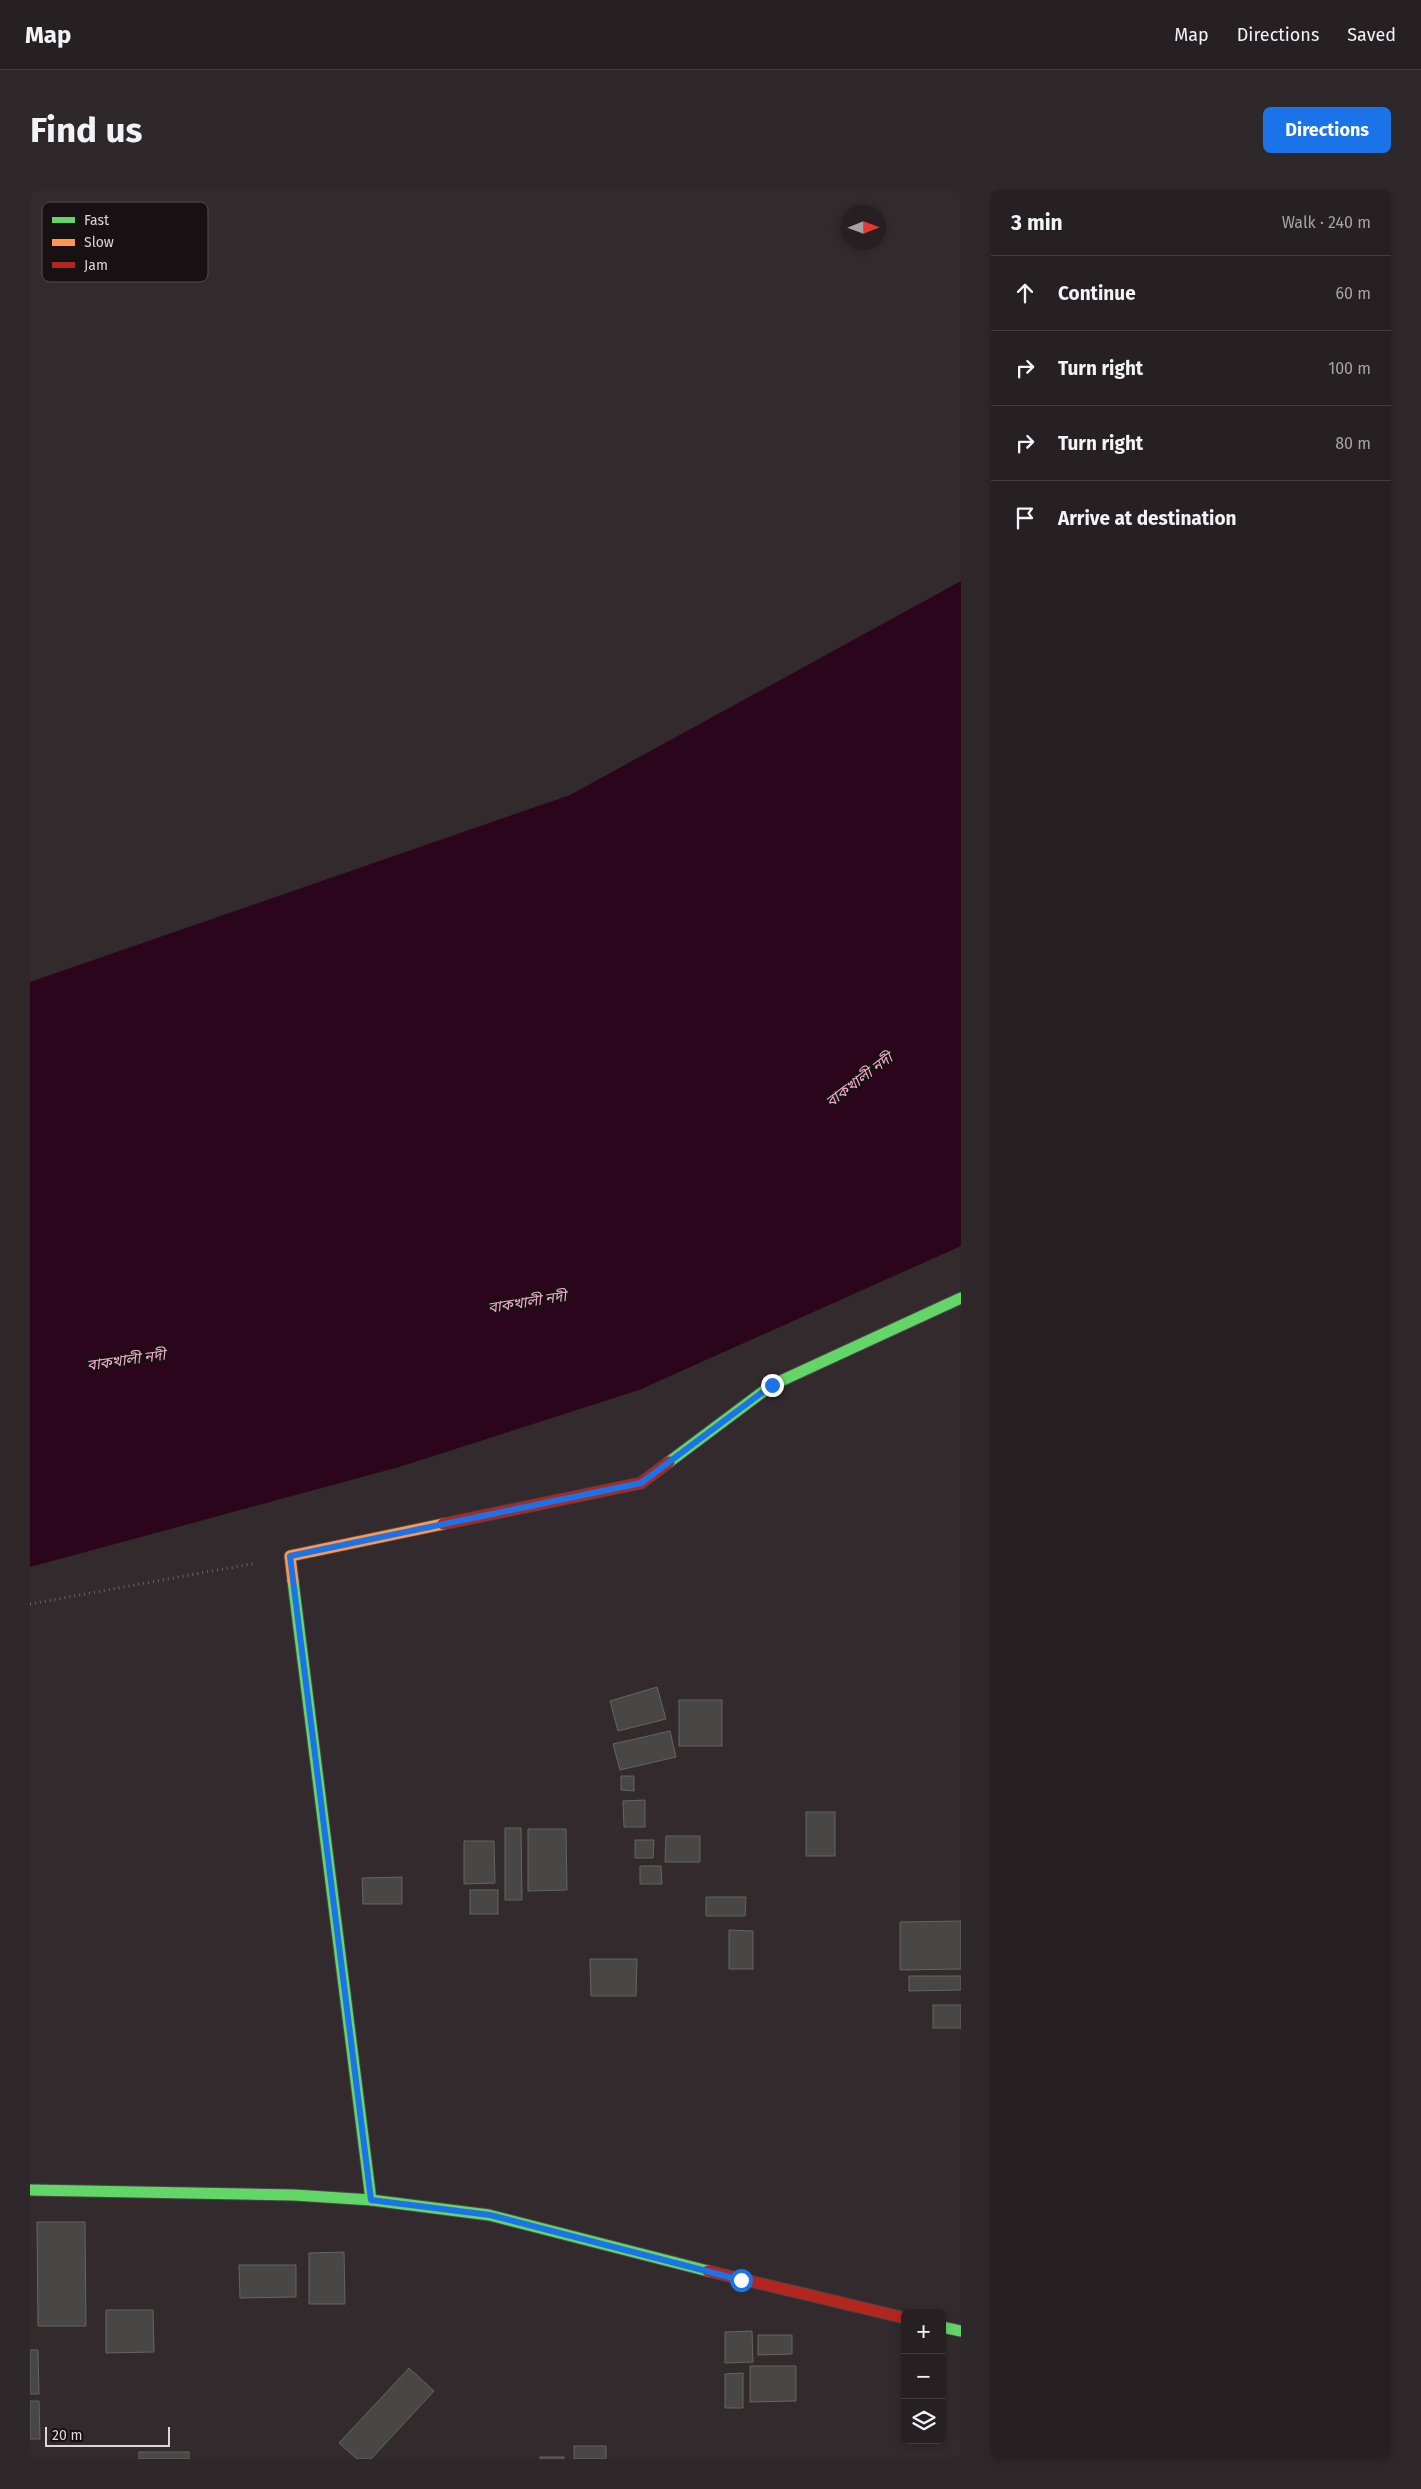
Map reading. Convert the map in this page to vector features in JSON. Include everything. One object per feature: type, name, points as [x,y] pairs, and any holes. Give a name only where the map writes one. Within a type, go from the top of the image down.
[{"type":"street","points":[[371,2200],[290,1556],[641,1483],[772,1385],[961,1298]]},
{"type":"street","points":[[30,2190],[294,2195],[371,2200],[490,2215],[741,2280],[901,2317]]},
{"type":"street","points":[[946,2328],[961,2331]]},
{"type":"path","points":[[30,1604],[290,1556]]},
{"type":"water","name":"বাকখালী নদী","points":[[961,581],[961,1246],[639,1390],[399,1467],[30,1567],[30,982],[570,795]]},
{"type":"building","points":[[657,1687],[666,1719],[618,1731],[610,1701]]},
{"type":"building","points":[[679,1700],[722,1700],[722,1746],[679,1746]]},
{"type":"building","points":[[670,1731],[676,1757],[620,1770],[613,1744]]},
{"type":"building","points":[[621,1776],[634,1776],[634,1791],[621,1790]]},
{"type":"building","points":[[645,1800],[645,1827],[624,1827],[623,1801]]},
{"type":"building","points":[[806,1812],[835,1812],[835,1856],[806,1856]]},
{"type":"building","points":[[505,1828],[521,1828],[522,1900],[505,1900]]},
{"type":"building","points":[[528,1829],[566,1829],[567,1890],[528,1891]]},
{"type":"building","points":[[666,1836],[700,1836],[700,1862],[665,1862]]},
{"type":"building","points":[[635,1840],[654,1840],[653,1858],[635,1858]]},
{"type":"building","points":[[464,1841],[494,1841],[495,1883],[464,1884]]},
{"type":"building","points":[[640,1866],[661,1866],[662,1884],[640,1884]]},
{"type":"building","points":[[402,1877],[402,1904],[363,1904],[362,1878]]},
{"type":"building","points":[[470,1890],[498,1890],[498,1914],[470,1914]]},
{"type":"building","points":[[706,1897],[746,1897],[745,1916],[706,1916]]},
{"type":"building","points":[[961,1921],[961,1969],[900,1970],[900,1922]]},
{"type":"building","points":[[729,1930],[753,1931],[753,1969],[729,1969]]},
{"type":"building","points":[[590,1959],[637,1959],[636,1996],[591,1996]]},
{"type":"building","points":[[909,1976],[961,1976],[961,1990],[909,1991]]},
{"type":"building","points":[[933,2005],[961,2005],[961,2028],[933,2028]]},
{"type":"building","points":[[37,2222],[85,2222],[86,2326],[38,2326]]},
{"type":"building","points":[[344,2252],[345,2304],[309,2304],[309,2253]]},
{"type":"building","points":[[239,2265],[296,2265],[296,2297],[240,2298]]},
{"type":"building","points":[[106,2310],[153,2310],[154,2352],[106,2353]]},
{"type":"building","points":[[752,2331],[753,2362],[725,2363],[725,2332]]},
{"type":"building","points":[[758,2335],[792,2335],[792,2354],[758,2355]]},
{"type":"building","points":[[30,2350],[38,2350],[39,2394],[30,2394]]},
{"type":"building","points":[[750,2366],[796,2366],[796,2401],[750,2402]]},
{"type":"building","points":[[409,2368],[434,2391],[371,2459],[357,2459],[339,2443]]},
{"type":"building","points":[[743,2373],[743,2408],[725,2408],[725,2374]]},
{"type":"building","points":[[30,2401],[39,2401],[40,2439],[30,2439]]},
{"type":"building","points":[[574,2446],[606,2446],[606,2459],[574,2459]]},
{"type":"building","points":[[139,2452],[189,2452],[189,2459],[139,2459]]},
{"type":"building","points":[[540,2457],[564,2457],[564,2459],[540,2459]]},
{"type":"traffic: fast","points":[[669,1462],[772,1385],[961,1298]]},
{"type":"traffic: fast","points":[[293,1581],[371,2200]]},
{"type":"traffic: fast","points":[[30,2190],[294,2195],[371,2200],[489,2215],[708,2271]]},
{"type":"traffic: fast","points":[[946,2328],[961,2331]]},
{"type":"traffic: slow","points":[[293,1581],[290,1556],[443,1524]]},
{"type":"traffic: jam","points":[[443,1524],[641,1483],[669,1462]]},
{"type":"traffic: jam","points":[[708,2271],[901,2317]]},
{"type":"route","points":[[741,2280],[490,2215],[371,2200],[290,1556],[641,1483],[772,1385]]}]
